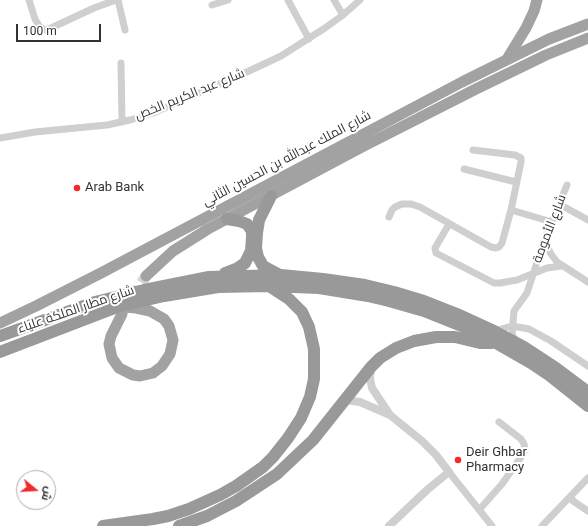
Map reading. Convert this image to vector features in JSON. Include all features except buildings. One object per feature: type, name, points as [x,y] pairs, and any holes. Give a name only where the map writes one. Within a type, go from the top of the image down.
[{"type":"highway","points":[[507,59],[526,28],[538,0]]},
{"type":"highway","name":"شارع الملك عبدالله بن الحسين الثاني","points":[[0,323],[101,273],[507,59],[588,24]]},
{"type":"highway","name":"شارع الملك عبدالله بن الحسين الثاني","points":[[146,276],[180,246],[227,219],[364,146],[510,72],[588,38]]},
{"type":"highway","points":[[271,196],[259,220],[256,253],[263,266],[281,275]]},
{"type":"highway","points":[[209,277],[238,268],[245,263],[250,255],[252,231],[249,226],[242,222],[227,219]]},
{"type":"highway","name":"شارع مطار الملكة علياء","points":[[0,336],[95,302],[144,290],[209,277],[281,275],[344,282],[394,292],[440,307],[495,337],[549,375],[588,406]]},
{"type":"highway","points":[[103,526],[153,520],[189,509],[220,495],[263,467],[288,438],[301,418],[312,387],[314,349],[309,327],[302,312],[289,299],[269,286]]},
{"type":"highway","name":"شارع مطار الملكة علياء","points":[[0,352],[164,296],[218,287],[269,286],[326,289],[389,301],[446,319],[476,332],[517,344],[556,368],[588,392]]},
{"type":"highway","points":[[136,308],[150,311],[164,319],[169,326],[172,340],[170,354],[162,366],[153,373],[147,375],[133,375],[119,368],[112,358],[109,344],[121,310],[136,308]]},
{"type":"highway","points":[[179,526],[202,518],[226,506],[268,481],[307,447],[371,367],[380,358],[396,348],[425,338],[455,337],[480,342],[495,337]]},
{"type":"street","points":[[29,0],[35,19],[44,30],[94,8],[117,0],[125,30]]},
{"type":"street","points":[[93,0],[94,8]]},
{"type":"street","points":[[212,5],[228,0]]},
{"type":"street","points":[[288,0],[309,39]]},
{"type":"street","points":[[334,0],[343,15]]},
{"type":"street","name":"شارع عبد الكريم الخص","points":[[0,138],[36,132],[88,128],[122,122],[166,108],[281,56],[309,39],[343,15],[360,0]]},
{"type":"street","points":[[121,63],[122,122]]},
{"type":"street","points":[[389,216],[395,207],[402,204],[411,204],[420,207],[491,247],[497,248],[500,246],[511,210],[521,162],[520,157],[473,150]]},
{"type":"street","points":[[464,169],[516,182]]},
{"type":"street","name":"شارع الأمومة","points":[[512,326],[514,311],[527,293],[544,241],[567,185]]},
{"type":"street","points":[[559,204],[588,220]]},
{"type":"street","points":[[511,210],[552,222]]},
{"type":"street","points":[[449,224],[435,252],[438,255],[494,283],[500,284],[547,268],[561,266]]},
{"type":"street","points":[[544,241],[551,254],[561,266],[588,282]]},
{"type":"street","points":[[512,326],[512,334],[517,344]]},
{"type":"street","points":[[495,337],[512,326],[533,330],[588,366]]},
{"type":"street","points":[[371,367],[370,379],[372,388],[390,415]]},
{"type":"street","points":[[345,400],[364,403],[390,415],[422,441],[436,455],[492,526]]},
{"type":"street","points":[[479,510],[502,484],[522,457],[525,450],[521,439],[499,422]]},
{"type":"street","points":[[390,526],[427,490],[449,472]]},
{"type":"street","points":[[542,526],[588,478]]},
{"type":"street","points":[[571,496],[573,501],[588,511]]},
{"type":"tunnel","points":[[133,297],[146,276]]},
{"type":"place","name":"Arab Bank","points":[[77,188]]},
{"type":"place","name":"Deir Ghbar Pharmacy","points":[[458,460]]}]
